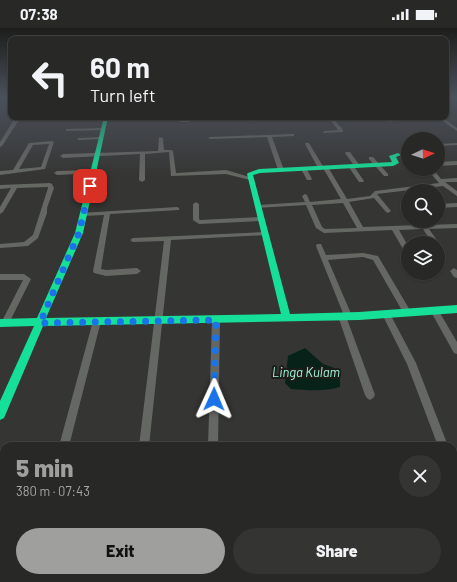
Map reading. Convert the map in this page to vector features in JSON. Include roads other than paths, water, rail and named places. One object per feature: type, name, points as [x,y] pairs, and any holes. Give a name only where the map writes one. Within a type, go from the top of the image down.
[{"type":"street","points":[[0,146],[14,124]]},
{"type":"street","points":[[0,414],[3,399],[40,323],[79,233],[104,124]]},
{"type":"street","points":[[325,132],[341,131],[335,124]]},
{"type":"street","points":[[448,124],[457,130]]},
{"type":"street","points":[[67,130],[103,128]]},
{"type":"street","points":[[0,136],[8,135]]},
{"type":"street","points":[[210,138],[292,135]]},
{"type":"street","points":[[269,136],[281,170]]},
{"type":"street","points":[[78,139],[101,138]]},
{"type":"street","points":[[161,138],[162,151]]},
{"type":"street","points":[[0,172],[13,172],[16,170],[43,168],[52,142],[30,144],[16,170]]},
{"type":"street","points":[[307,144],[361,229]]},
{"type":"street","points":[[445,145],[457,144]]},
{"type":"street","points":[[63,156],[171,151],[173,174],[226,172],[250,178]]},
{"type":"street","points":[[142,180],[143,153]]},
{"type":"street","points":[[348,153],[361,181]]},
{"type":"street","points":[[286,317],[250,174],[255,171],[354,166],[374,162],[395,164],[392,156],[398,155]]},
{"type":"street","points":[[374,162],[386,175]]},
{"type":"street","points":[[445,164],[457,163]]},
{"type":"street","points":[[304,169],[309,179]]},
{"type":"street","points":[[57,174],[93,172]]},
{"type":"street","points":[[436,176],[442,183],[457,194]]},
{"type":"street","points":[[258,207],[344,201],[372,197],[374,194],[457,180]]},
{"type":"street","points":[[0,187],[50,185],[52,188],[44,208],[44,213],[36,236],[26,244],[0,246]]},
{"type":"street","points":[[0,212],[15,187]]},
{"type":"street","points":[[374,194],[388,211]]},
{"type":"street","points":[[305,196],[320,230],[401,227]]},
{"type":"street","points":[[196,204],[196,220],[199,222],[261,219]]},
{"type":"street","points":[[445,206],[457,205]]},
{"type":"street","points":[[83,214],[177,209]]},
{"type":"street","points":[[107,213],[97,271],[106,273],[137,270]]},
{"type":"street","points":[[445,225],[457,226]]},
{"type":"street","points":[[394,228],[401,240]]},
{"type":"street","points":[[133,240],[265,234]]},
{"type":"street","points":[[144,442],[168,238]]},
{"type":"street","points":[[319,246],[345,316],[370,395]]},
{"type":"street","points":[[324,258],[363,255],[375,258],[407,312]]},
{"type":"street","points":[[0,277],[24,277],[27,279],[2,323],[216,320],[345,316],[457,309]]},
{"type":"street","points":[[434,310],[457,350]]},
{"type":"street","points":[[386,314],[411,363],[441,442]]},
{"type":"street","points":[[213,442],[216,320]]},
{"type":"street","points":[[65,442],[98,321]]},
{"type":"water","name":"Linga Kulam","points":[[305,348],[323,364],[340,370],[340,387],[322,390],[291,389],[285,383],[288,356]]}]
